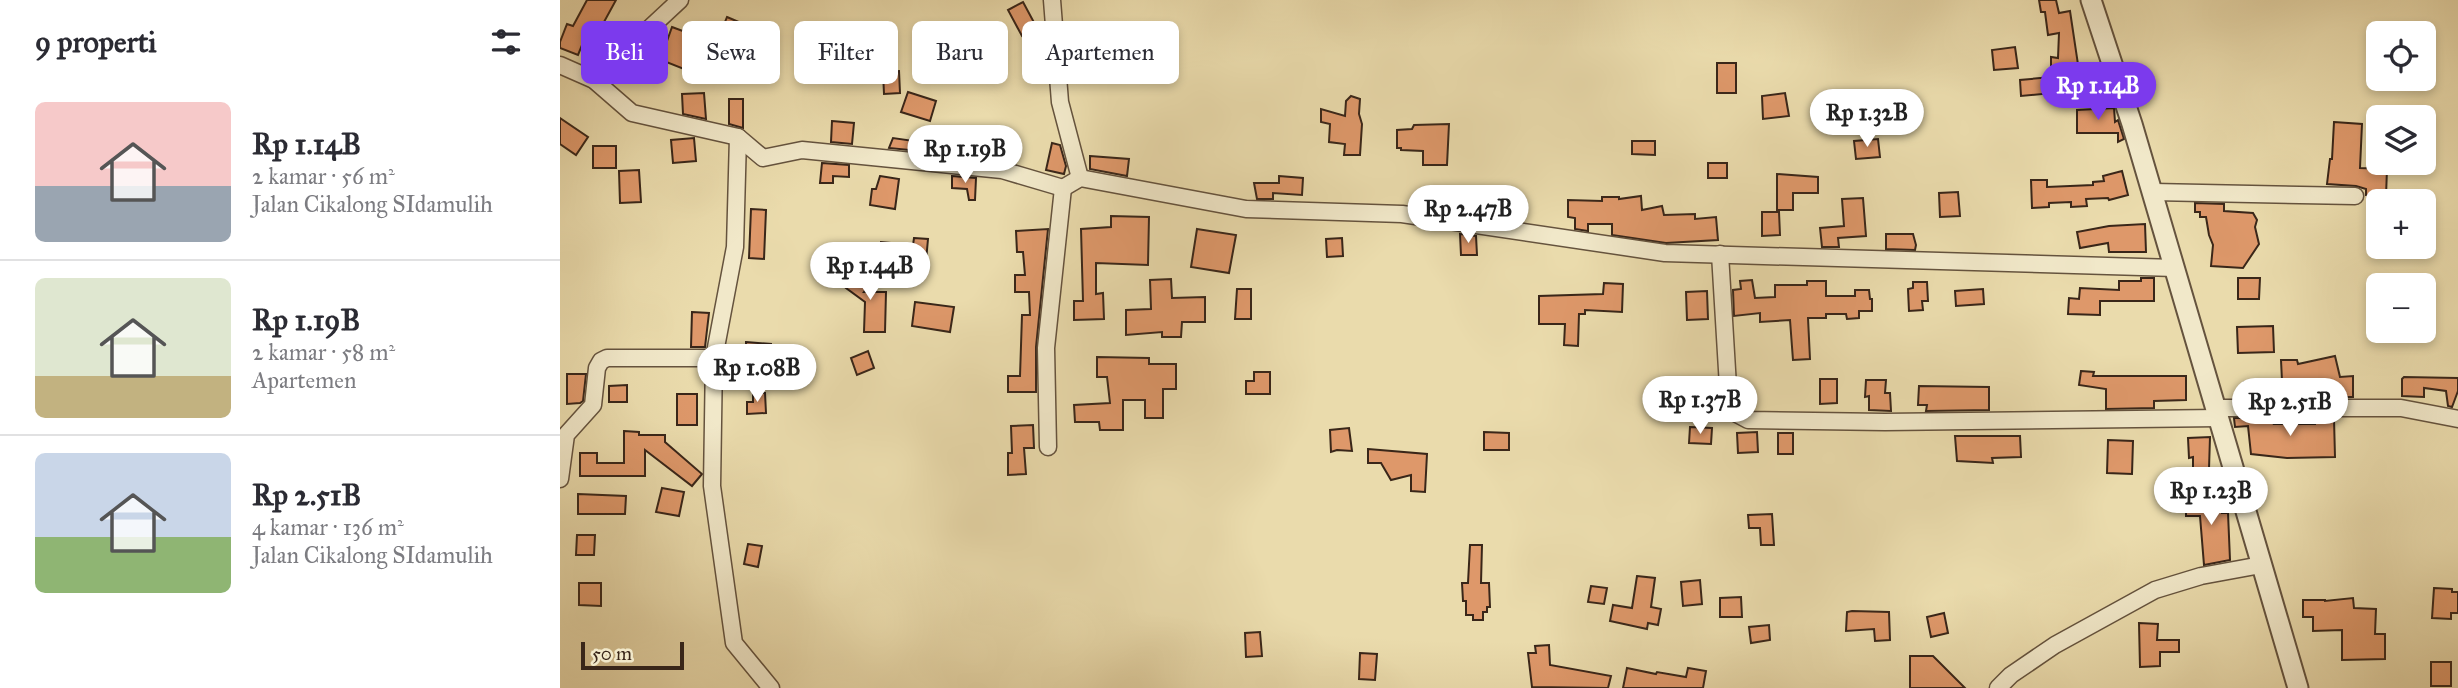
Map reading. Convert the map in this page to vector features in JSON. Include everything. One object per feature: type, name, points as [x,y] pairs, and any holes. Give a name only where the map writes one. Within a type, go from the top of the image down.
[{"type":"street","points":[[657,21],[680,0]]},
{"type":"street","points":[[1052,0],[1060,102],[1080,178]]},
{"type":"street","points":[[2091,0],[2175,268],[2298,688]]},
{"type":"street","points":[[560,65],[581,74]]},
{"type":"street","points":[[599,84],[632,113],[738,137],[763,158],[802,150],[975,167],[1002,170],[1063,188],[1080,178],[1246,209],[1402,214],[1665,253],[2175,268]]},
{"type":"street","points":[[738,137],[735,247],[714,358],[712,486],[734,643],[771,688]]},
{"type":"street","points":[[1048,447],[1046,348],[1063,188]]},
{"type":"street","points":[[2152,192],[2355,196]]},
{"type":"street","points":[[1720,254],[1729,403],[1735,413],[1748,420],[1885,422],[2401,408],[2458,419]]},
{"type":"street","points":[[560,480],[566,435],[593,405],[597,368],[601,361],[607,358],[714,358]]},
{"type":"street","points":[[1998,688],[2011,675],[2055,645],[2155,590],[2200,576],[2261,565]]},
{"type":"building","points":[[587,0],[616,0],[605,21],[581,21],[581,48],[578,55],[560,48],[567,24],[573,26]]},
{"type":"building","points":[[2039,0],[2056,0],[2059,13],[2070,11],[2079,71],[2069,72],[2072,101],[2053,103],[2052,93],[2021,96],[2020,80],[2051,77],[2051,57],[2058,58],[2059,33],[2048,35],[2045,12],[2041,12]]},
{"type":"building","points":[[1023,2],[1033,21],[1022,21],[1022,36],[1008,10]]},
{"type":"building","points":[[672,27],[682,31],[682,68],[668,63],[668,38]]},
{"type":"building","points":[[2015,47],[2018,68],[1994,70],[1992,50]]},
{"type":"building","points":[[1717,63],[1736,63],[1736,93],[1717,93]]},
{"type":"building","points":[[898,71],[900,93],[884,94],[884,84],[898,84]]},
{"type":"building","points":[[908,92],[936,101],[930,121],[901,112]]},
{"type":"building","points":[[704,93],[706,119],[683,114],[682,94]]},
{"type":"building","points":[[1785,93],[1789,116],[1763,119],[1762,96]]},
{"type":"building","points":[[1351,96],[1360,99],[1360,155],[1344,155],[1345,144],[1329,142],[1330,124],[1321,122],[1321,109],[1345,116],[1346,101]]},
{"type":"building","points":[[729,99],[743,99],[743,128],[729,124]]},
{"type":"building","points":[[1845,101],[1863,101],[1863,114],[1845,115]]},
{"type":"building","points":[[2114,108],[2115,122],[2118,120],[2124,139],[2118,142],[2118,133],[2077,133],[2077,110]]},
{"type":"building","points":[[560,118],[588,137],[576,155],[560,144]]},
{"type":"building","points":[[832,121],[854,123],[852,144],[831,142]]},
{"type":"building","points":[[2334,122],[2362,124],[2360,168],[2366,168],[2366,175],[2387,175],[2386,189],[2327,184],[2332,159]]},
{"type":"building","points":[[1449,124],[1447,165],[1423,165],[1423,151],[1397,148],[1397,130],[1412,129],[1414,125]]},
{"type":"building","points":[[914,137],[931,140],[929,152],[889,148],[893,138],[913,141]]},
{"type":"building","points":[[694,138],[696,161],[673,163],[671,140]]},
{"type":"building","points":[[1878,139],[1880,157],[1856,159],[1854,141]]},
{"type":"building","points":[[1632,141],[1655,141],[1655,155],[1632,154]]},
{"type":"building","points":[[994,142],[1011,142],[1012,162],[995,159]]},
{"type":"building","points":[[1052,143],[1060,145],[1066,166],[1064,174],[1046,170]]},
{"type":"building","points":[[593,146],[616,146],[616,168],[593,168]]},
{"type":"building","points":[[1090,156],[1129,159],[1127,176],[1090,169]]},
{"type":"building","points":[[822,163],[849,165],[849,177],[833,176],[833,183],[820,183]]},
{"type":"building","points":[[1708,163],[1727,163],[1727,178],[1708,178]]},
{"type":"building","points":[[639,170],[641,202],[620,203],[619,171]]},
{"type":"building","points":[[2122,171],[2128,195],[2109,200],[2086,199],[2087,206],[2071,207],[2071,202],[2049,203],[2049,207],[2032,208],[2031,180],[2047,180],[2047,187],[2093,185],[2093,182],[2104,181],[2103,176]]},
{"type":"building","points":[[1777,174],[1818,177],[1818,193],[1793,193],[1793,210],[1777,210]]},
{"type":"building","points":[[880,176],[899,179],[895,209],[870,205],[872,189],[876,189]]},
{"type":"building","points":[[952,176],[976,178],[975,200],[969,200],[967,189],[952,188]]},
{"type":"building","points":[[1279,176],[1303,178],[1302,195],[1273,193],[1273,199],[1257,199],[1254,183],[1279,183]]},
{"type":"building","points":[[1958,192],[1960,216],[1940,217],[1939,193]]},
{"type":"building","points":[[1641,196],[1642,210],[1662,206],[1664,215],[1695,214],[1695,219],[1716,217],[1718,240],[1666,243],[1612,235],[1612,224],[1588,224],[1588,231],[1575,229],[1575,218],[1568,217],[1568,200],[1602,201],[1602,197],[1619,199]]},
{"type":"building","points":[[1863,198],[1866,236],[1838,238],[1839,247],[1822,247],[1820,228],[1844,226],[1842,199]]},
{"type":"building","points":[[2195,203],[2224,204],[2224,211],[2253,213],[2257,220],[2255,227],[2259,244],[2243,268],[2211,266],[2213,245],[2206,217],[2200,217],[2200,212],[2195,212]]},
{"type":"building","points":[[751,209],[766,210],[764,259],[749,258]]},
{"type":"building","points":[[1762,212],[1779,212],[1780,235],[1762,236]]},
{"type":"building","points":[[1111,216],[1149,217],[1148,265],[1096,263],[1096,294],[1103,293],[1104,319],[1074,320],[1074,301],[1083,301],[1081,229],[1111,227]]},
{"type":"building","points":[[2145,224],[2146,252],[2109,252],[2108,243],[2080,248],[2077,232],[2109,226]]},
{"type":"building","points":[[1048,229],[1036,347],[1036,392],[1008,392],[1008,376],[1020,376],[1022,315],[1030,315],[1029,292],[1015,292],[1015,275],[1025,275],[1023,252],[1017,252],[1016,231]]},
{"type":"building","points":[[1197,229],[1236,235],[1229,273],[1191,267]]},
{"type":"building","points":[[1460,234],[1476,236],[1477,255],[1461,255]]},
{"type":"building","points":[[1886,234],[1913,234],[1915,250],[1886,249]]},
{"type":"building","points":[[914,238],[928,239],[925,272],[879,266],[881,242],[913,245]]},
{"type":"building","points":[[1342,238],[1343,256],[1327,257],[1326,239]]},
{"type":"building","points":[[861,268],[874,278],[864,292],[886,292],[885,332],[864,332],[865,302],[846,288]]},
{"type":"building","points":[[2141,278],[2154,278],[2154,301],[2100,301],[2100,315],[2068,314],[2069,298],[2079,299],[2080,288],[2119,290],[2119,281],[2141,281]]},
{"type":"building","points":[[2238,278],[2260,278],[2259,299],[2238,299]]},
{"type":"building","points":[[1171,279],[1172,298],[1205,297],[1205,322],[1182,322],[1181,337],[1162,337],[1162,332],[1126,335],[1126,310],[1151,309],[1150,280]]},
{"type":"building","points":[[1752,280],[1755,298],[1775,297],[1775,285],[1807,285],[1807,281],[1826,281],[1826,296],[1855,296],[1855,290],[1869,290],[1872,311],[1859,311],[1859,318],[1847,319],[1846,314],[1826,314],[1826,318],[1808,318],[1810,359],[1793,360],[1790,320],[1760,322],[1760,313],[1734,316],[1733,290],[1741,289],[1740,281]]},
{"type":"building","points":[[1913,282],[1927,282],[1928,301],[1922,301],[1923,310],[1909,311],[1908,289],[1913,288]]},
{"type":"building","points":[[1604,283],[1623,284],[1622,312],[1585,310],[1585,314],[1579,314],[1578,346],[1564,345],[1565,324],[1539,324],[1539,296],[1603,294]]},
{"type":"building","points":[[1237,289],[1251,289],[1251,319],[1235,319]]},
{"type":"building","points":[[1983,289],[1984,304],[1956,306],[1955,291]]},
{"type":"building","points":[[1707,291],[1708,319],[1687,320],[1686,292]]},
{"type":"building","points":[[915,302],[954,307],[950,332],[912,326]]},
{"type":"building","points":[[692,312],[709,313],[705,347],[691,347]]},
{"type":"building","points":[[2273,326],[2274,352],[2238,353],[2237,327]]},
{"type":"building","points":[[746,342],[771,344],[771,361],[746,360]]},
{"type":"building","points":[[868,351],[874,368],[857,375],[851,358]]},
{"type":"building","points":[[2335,356],[2340,377],[2353,376],[2353,397],[2245,397],[2244,382],[2282,381],[2281,360],[2297,360],[2298,364]]},
{"type":"building","points":[[1097,357],[1149,358],[1149,364],[1176,364],[1176,389],[1163,389],[1163,418],[1145,418],[1145,400],[1123,400],[1123,430],[1100,430],[1099,422],[1075,422],[1074,405],[1110,403],[1107,377],[1097,377]]},
{"type":"building","points":[[2081,371],[2094,372],[2093,376],[2186,376],[2186,400],[2154,401],[2154,408],[2106,409],[2106,389],[2079,385]]},
{"type":"building","points":[[1254,372],[1270,372],[1270,394],[1246,394],[1246,381],[1254,381]]},
{"type":"building","points":[[567,374],[586,374],[583,401],[580,403],[567,404]]},
{"type":"building","points":[[2404,377],[2458,378],[2458,391],[2452,407],[2448,406],[2446,391],[2424,388],[2424,397],[2402,396]]},
{"type":"building","points":[[1820,379],[1837,379],[1837,403],[1820,404]]},
{"type":"building","points":[[1866,380],[1886,380],[1885,393],[1890,393],[1891,411],[1869,410],[1869,396],[1865,397]]},
{"type":"building","points":[[627,385],[627,402],[609,402],[609,386]]},
{"type":"building","points":[[1919,386],[1989,387],[1989,410],[1926,411],[1927,405],[1918,405]]},
{"type":"building","points":[[753,393],[765,393],[766,413],[747,414],[747,402],[753,402]]},
{"type":"building","points":[[677,394],[697,394],[697,425],[677,425]]},
{"type":"building","points":[[2234,418],[2276,418],[2274,424],[2315,424],[2315,420],[2334,419],[2335,457],[2287,458],[2251,454],[2248,426],[2235,427]]},
{"type":"building","points":[[1033,425],[1034,448],[1024,448],[1026,474],[1008,475],[1008,453],[1012,453],[1011,426]]},
{"type":"building","points":[[1690,427],[1712,428],[1711,444],[1689,443]]},
{"type":"building","points":[[1349,428],[1352,451],[1331,452],[1330,430]]},
{"type":"building","points":[[624,431],[639,432],[639,435],[665,435],[665,442],[702,474],[692,486],[645,450],[645,476],[580,476],[580,453],[597,453],[597,463],[624,463]]},
{"type":"building","points":[[1484,432],[1509,433],[1509,450],[1484,450]]},
{"type":"building","points":[[1757,432],[1758,452],[1738,453],[1737,433]]},
{"type":"building","points":[[1778,433],[1793,433],[1793,454],[1778,454]]},
{"type":"building","points":[[1955,436],[2020,436],[2021,457],[1992,458],[1993,463],[1957,461]]},
{"type":"building","points":[[2210,437],[2209,469],[2193,470],[2188,438]]},
{"type":"building","points":[[2108,440],[2133,441],[2132,474],[2107,473]]},
{"type":"building","points":[[1368,449],[1427,454],[1425,492],[1411,491],[1411,475],[1391,480],[1381,463],[1368,463]]},
{"type":"building","points":[[662,488],[684,492],[679,516],[656,512]]},
{"type":"building","points":[[578,494],[626,496],[625,514],[578,514]]},
{"type":"building","points":[[2222,496],[2222,513],[2228,513],[2230,560],[2204,565],[2200,516],[2186,516],[2186,497]]},
{"type":"building","points":[[1772,514],[1774,545],[1761,545],[1760,528],[1749,528],[1748,515]]},
{"type":"building","points":[[577,535],[595,535],[594,555],[576,555]]},
{"type":"building","points":[[748,544],[762,546],[758,567],[744,564]]},
{"type":"building","points":[[1470,545],[1482,545],[1481,583],[1489,583],[1490,607],[1487,607],[1487,612],[1483,612],[1483,620],[1473,620],[1473,615],[1466,615],[1466,601],[1463,601],[1462,583],[1468,583]]},
{"type":"building","points":[[1637,576],[1655,578],[1651,607],[1661,609],[1658,625],[1648,623],[1647,629],[1610,621],[1613,605],[1632,608]]},
{"type":"building","points":[[1700,580],[1702,604],[1683,606],[1681,582]]},
{"type":"building","points":[[579,583],[601,583],[601,606],[579,605]]},
{"type":"building","points":[[1591,586],[1607,588],[1604,604],[1588,602]]},
{"type":"building","points":[[2434,588],[2458,592],[2458,613],[2451,613],[2451,619],[2432,618]]},
{"type":"building","points":[[1741,597],[1742,617],[1720,617],[1720,598]]},
{"type":"building","points":[[2353,598],[2354,608],[2376,609],[2375,634],[2385,634],[2385,659],[2342,660],[2342,630],[2313,631],[2313,617],[2303,617],[2303,600]]},
{"type":"building","points":[[1847,612],[1889,612],[1890,640],[1875,641],[1874,629],[1846,631]]},
{"type":"building","points":[[1944,613],[1948,633],[1931,637],[1927,617]]},
{"type":"building","points":[[2139,623],[2158,624],[2157,640],[2179,640],[2179,652],[2160,652],[2160,666],[2140,667]]},
{"type":"building","points":[[1769,625],[1770,640],[1751,643],[1749,627]]},
{"type":"building","points":[[1260,632],[1262,656],[1246,657],[1245,633]]},
{"type":"building","points":[[1549,645],[1550,665],[1611,676],[1608,688],[1532,687],[1528,653],[1536,653],[1535,646]]},
{"type":"building","points":[[1360,653],[1377,654],[1375,680],[1359,679]]},
{"type":"building","points":[[1910,656],[1933,656],[1965,688],[1910,688]]},
{"type":"building","points":[[2431,662],[2451,662],[2451,686],[2431,686]]},
{"type":"building","points":[[1627,668],[1686,677],[1688,668],[1706,671],[1703,688],[1623,688]]}]
